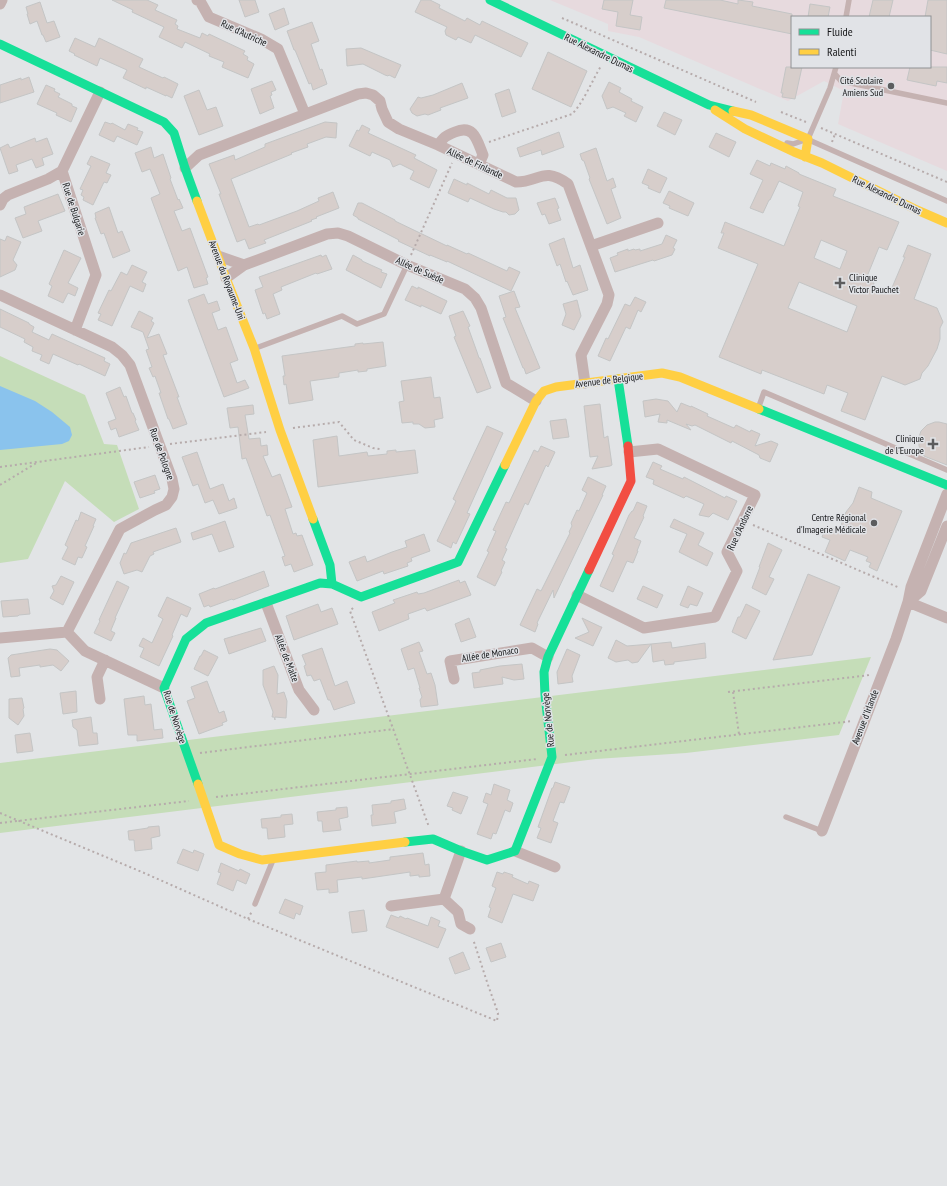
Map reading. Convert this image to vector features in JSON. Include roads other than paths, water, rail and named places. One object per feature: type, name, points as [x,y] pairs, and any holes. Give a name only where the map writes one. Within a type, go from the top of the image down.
[{"type":"street","points":[[0,4],[2,0]]},
{"type":"street","name":"Rue d'Autriche","points":[[197,0],[200,2],[209,17],[262,39],[278,49],[305,114]]},
{"type":"street","name":"Rue Alexandre Dumas","points":[[490,0],[710,105],[750,115],[808,139]]},
{"type":"street","name":"Avenue du Royaume-Uni","points":[[0,44],[164,122],[174,133],[185,168],[254,348],[280,430],[330,565],[332,584]]},
{"type":"street","name":"Rue de Bulgarie","points":[[75,330],[96,275],[62,171],[100,92]]},
{"type":"street","name":"Allée de Finlande","points":[[185,168],[199,155],[358,94],[366,93],[373,95],[380,102],[388,122],[399,129],[438,145],[516,182],[526,182],[546,175],[558,177],[568,184],[608,294],[607,304],[581,354],[585,383]]},
{"type":"street","name":"Rue Alexandre Dumas","points":[[710,105],[723,116],[758,135],[805,157],[822,163],[917,210],[947,223]]},
{"type":"street","points":[[438,145],[445,136],[462,129],[468,129],[473,133],[483,155],[479,164]]},
{"type":"street","points":[[805,157],[808,139]]},
{"type":"street","points":[[178,145],[199,155]]},
{"type":"street","points":[[0,205],[3,199],[8,195],[48,179],[62,171]]},
{"type":"street","points":[[591,246],[658,223]]},
{"type":"street","name":"Allée de Suède","points":[[226,278],[244,264],[327,234],[338,233],[348,236],[407,265],[465,290],[475,298],[480,308],[506,383],[536,401]]},
{"type":"street","points":[[218,256],[244,264]]},
{"type":"street","name":"Rue de Pologne","points":[[0,296],[112,347],[122,355],[130,365],[172,479],[174,489],[172,497],[166,505],[120,529],[68,632]]},
{"type":"street","name":"Avenue de Belgique","points":[[332,584],[361,597],[458,562],[536,401],[544,391],[556,386],[662,373],[680,377],[947,485]]},
{"type":"street","name":"Rue de Norvège","points":[[515,851],[552,757],[544,672],[548,657],[630,481],[629,452],[618,378]]},
{"type":"street","name":"Rue d'Andorre","points":[[576,596],[644,628],[715,617],[736,571],[727,552],[755,495],[658,449],[629,452]]},
{"type":"street","name":"Avenue d'Irlande","points":[[822,831],[896,639],[911,587],[947,494]]},
{"type":"street","name":"Avenue d'Irlande","points":[[909,598],[921,591],[947,526]]},
{"type":"street","name":"Rue de Norvège","points":[[332,584],[320,583],[206,623],[186,639],[164,688],[220,845],[240,854],[262,860],[433,839],[461,851]]},
{"type":"street","points":[[909,598],[947,618]]},
{"type":"street","name":"Allée de Malte","points":[[266,603],[299,690],[314,710]]},
{"type":"street","points":[[0,638],[68,632],[85,651],[164,688]]},
{"type":"street","name":"Allée de Monaco","points":[[454,679],[450,661],[532,648],[548,657]]},
{"type":"street","points":[[100,699],[97,677],[105,660]]},
{"type":"street","points":[[444,899],[461,851],[487,860],[515,851],[555,867]]},
{"type":"street","points":[[391,906],[444,899]]},
{"type":"street","points":[[444,899],[458,912],[461,924],[470,928]]},
{"type":"lane","points":[[846,16],[849,0]]},
{"type":"lane","points":[[758,135],[769,136],[793,144],[808,139],[830,88],[836,68]]},
{"type":"lane","points":[[835,74],[841,81],[947,103]]},
{"type":"lane","points":[[710,105],[748,121]]},
{"type":"lane","points":[[774,131],[787,136],[808,139],[947,202]]},
{"type":"lane","points":[[254,348],[342,316],[357,324],[384,314],[407,265]]},
{"type":"lane","points":[[758,409],[764,392],[947,470]]},
{"type":"lane","points":[[786,817],[822,831]]},
{"type":"lane","points":[[255,904],[274,858]]},
{"type":"water","points":[[0,386],[35,401],[52,412],[70,427],[72,435],[69,441],[62,444],[0,450]]},
{"type":"place","name":"Cité Scolaire Amiens Sud","points":[[891,86]]},
{"type":"place","name":"Clinique Victor Pauchet","points":[[840,283]]},
{"type":"place","name":"Clinique de l'Europe","points":[[933,444]]},
{"type":"place","name":"Centre Régional d'Imagerie Médicale","points":[[874,523]]}]
